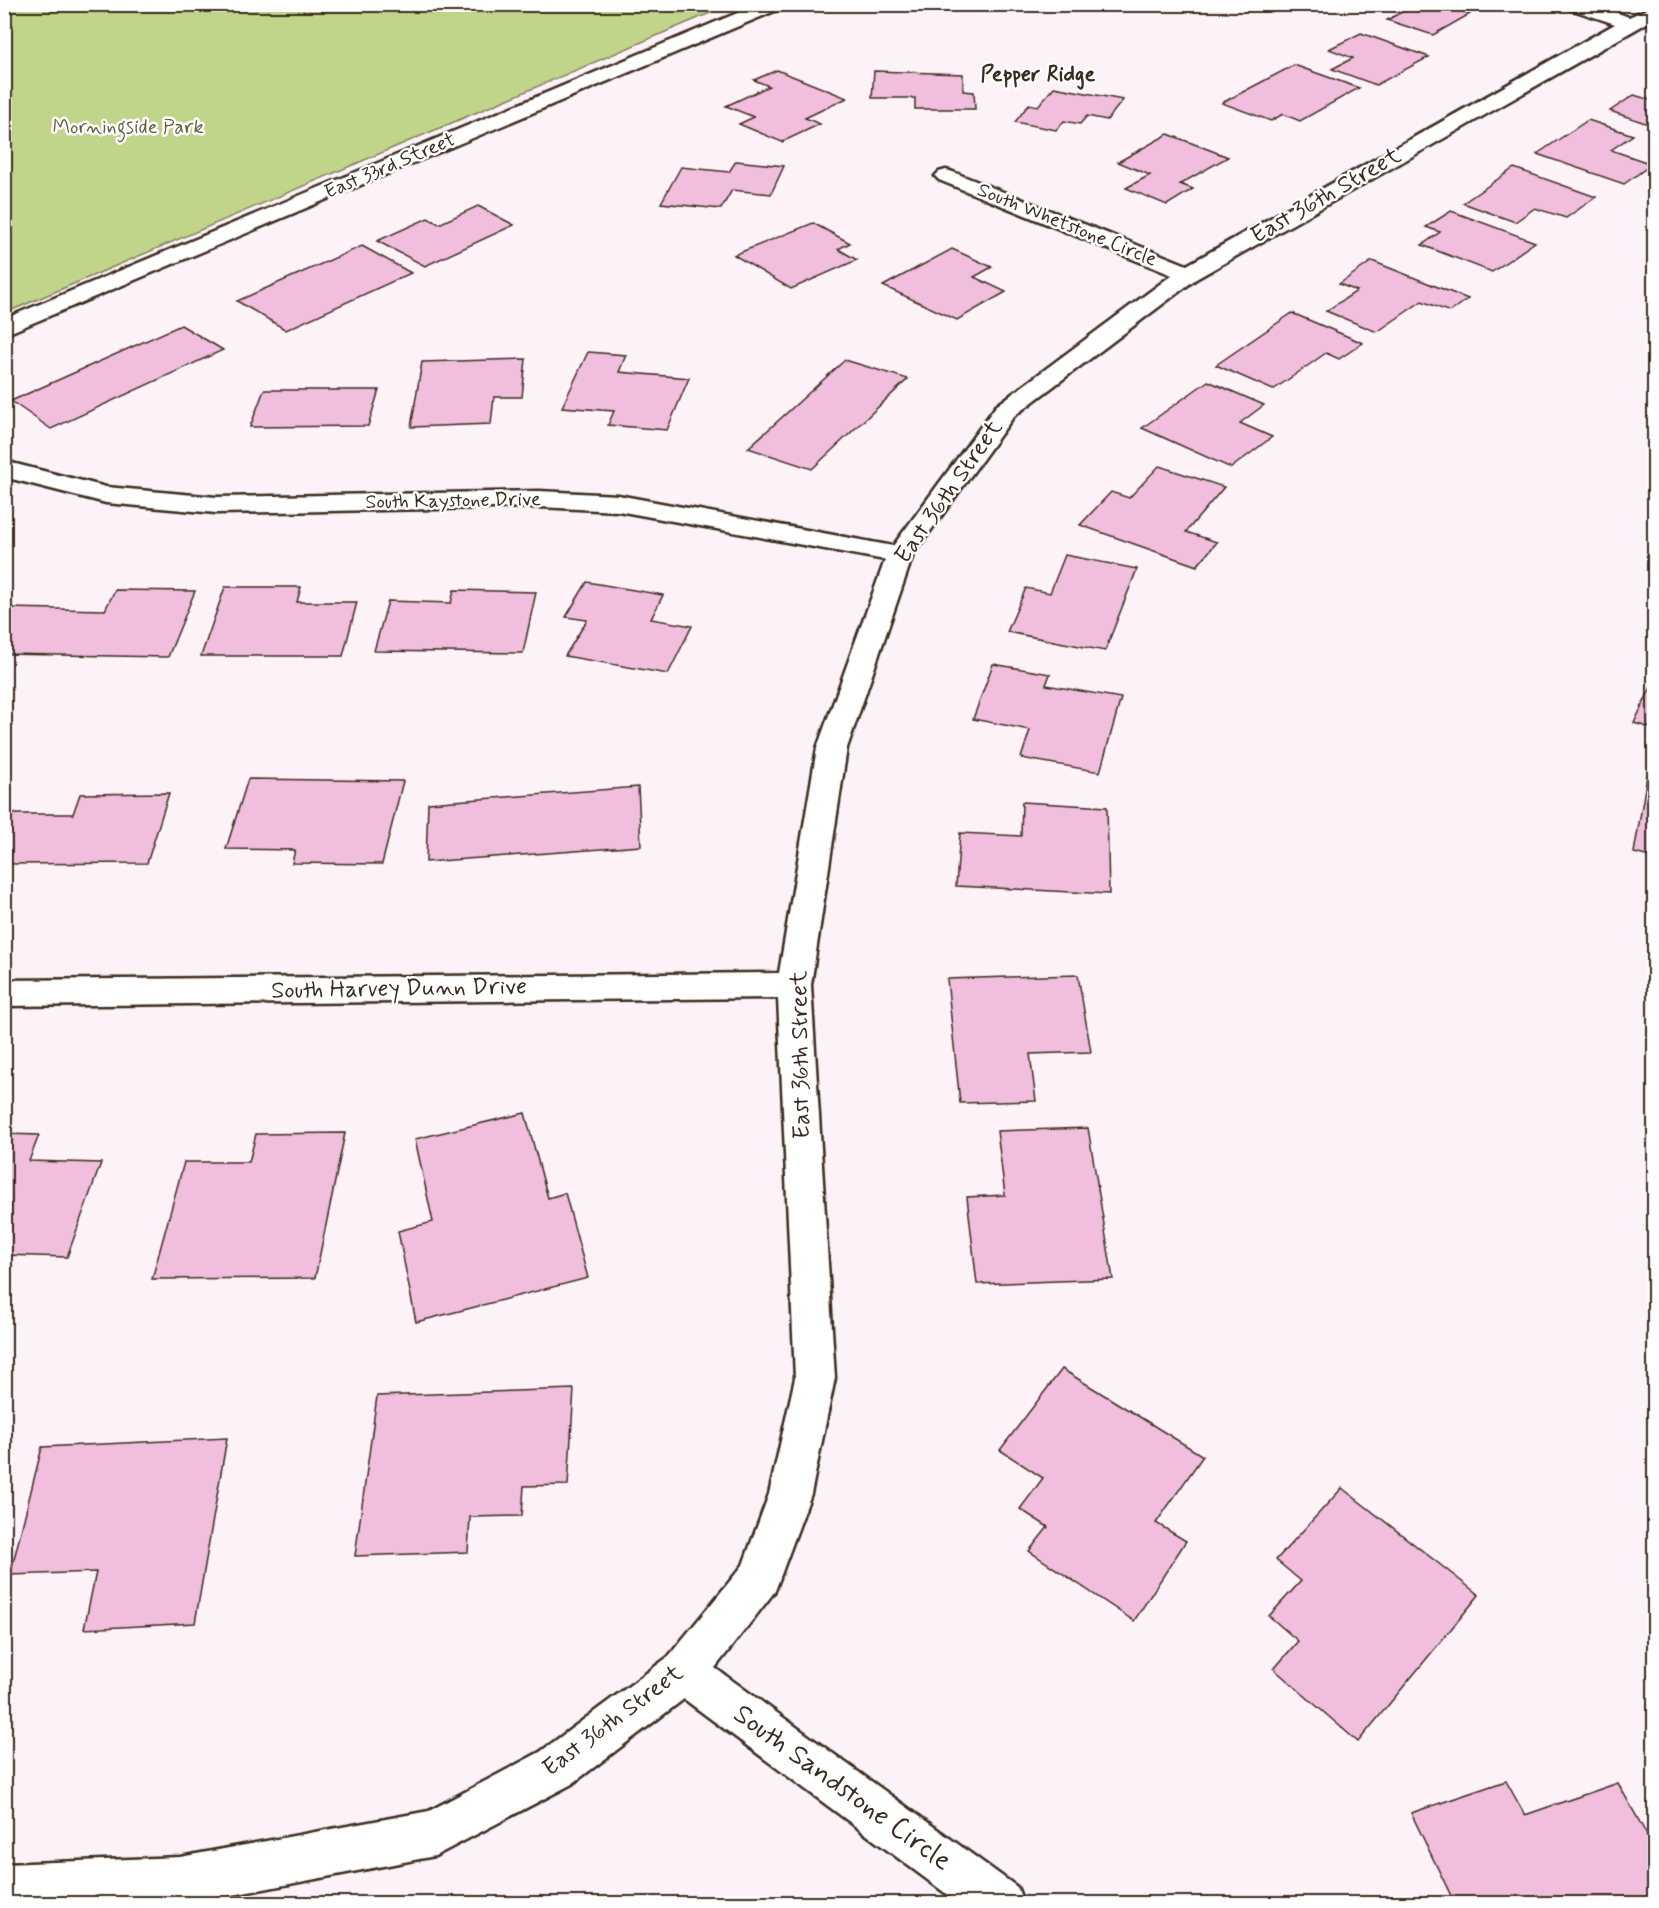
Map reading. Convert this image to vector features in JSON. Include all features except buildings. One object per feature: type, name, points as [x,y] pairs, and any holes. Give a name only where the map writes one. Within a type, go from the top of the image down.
[{"type":"street","name":"East 33rd Street","points":[[4,328],[776,4]]},
{"type":"street","points":[[1573,4],[1642,17]]},
{"type":"street","name":"East 36th Street","points":[[4,1888],[180,1881],[435,1833],[556,1768],[684,1672],[760,1577],[790,1494],[815,1378],[794,985],[832,748],[900,555],[1005,411],[1188,274],[1642,17]]},
{"type":"street","name":"South Whetstone Circle","points":[[946,176],[1188,274]]},
{"type":"street","name":"South Kaystone Drive","points":[[4,469],[106,495],[216,505],[539,499],[618,503],[900,555]]},
{"type":"street","name":"South Harvey Dunn Drive","points":[[4,993],[794,985]]},
{"type":"street","name":"South Sandstone Circle","points":[[684,1672],[1000,1904]]},
{"type":"green space","name":"Morningside Park","points":[[5,4],[729,4],[729,5],[5,313]]},
{"type":"district","name":"Pepper Ridge","points":[[1038,75]]}]
